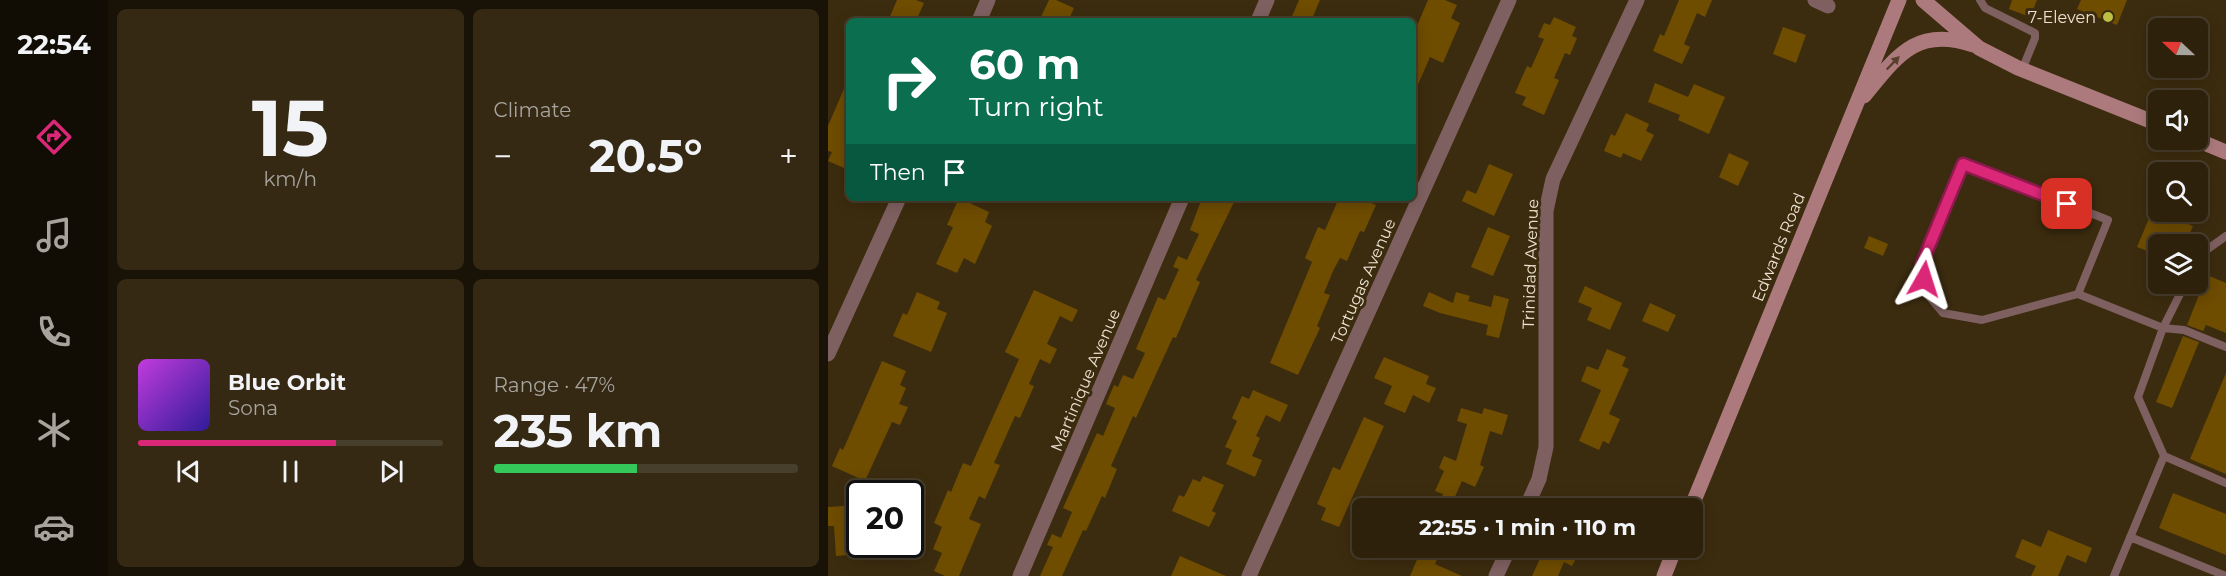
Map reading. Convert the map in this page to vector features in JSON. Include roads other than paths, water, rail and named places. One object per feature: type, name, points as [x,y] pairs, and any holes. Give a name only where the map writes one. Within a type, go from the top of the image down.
[{"type":"main road","name":"Edwards Road","points":[[1695,498],[1899,0]]},
{"type":"main road","points":[[1923,0],[1979,48]]},
{"type":"main road","points":[[1855,107],[1894,60],[1917,43],[1938,39],[1959,41],[1979,48],[2022,70],[2148,120]]},
{"type":"main road","points":[[2208,145],[2226,152]]},
{"type":"main road","points":[[1664,576],[1671,558]]},
{"type":"street","points":[[980,18],[988,0]]},
{"type":"street","points":[[1259,18],[1267,0]]},
{"type":"street","name":"Tortugas Avenue","points":[[1249,576],[1509,0]]},
{"type":"street","name":"Trinidad Avenue","points":[[1530,498],[1539,479],[1546,447],[1546,211],[1552,179],[1637,0]]},
{"type":"street","points":[[828,354],[898,201]]},
{"type":"street","name":"Martinique Avenue","points":[[1020,576],[1181,201]]},
{"type":"street","points":[[1496,576],[1504,558]]},
{"type":"lane","points":[[1980,0],[1985,8],[2035,33],[2022,70]]},
{"type":"lane","points":[[2078,294],[2108,220],[1963,164],[1922,263],[1927,294],[1943,313],[1983,320],[2078,294],[2163,328],[2184,330],[2226,347]]},
{"type":"lane","points":[[2208,249],[2226,236]]},
{"type":"lane","points":[[2180,294],[2163,328],[2138,397],[2164,456],[2226,483]]},
{"type":"lane","points":[[2114,576],[2164,456]]},
{"type":"lane","points":[[2130,537],[2226,576]]},
{"type":"place","name":"7-Eleven","points":[[2108,17]]}]
